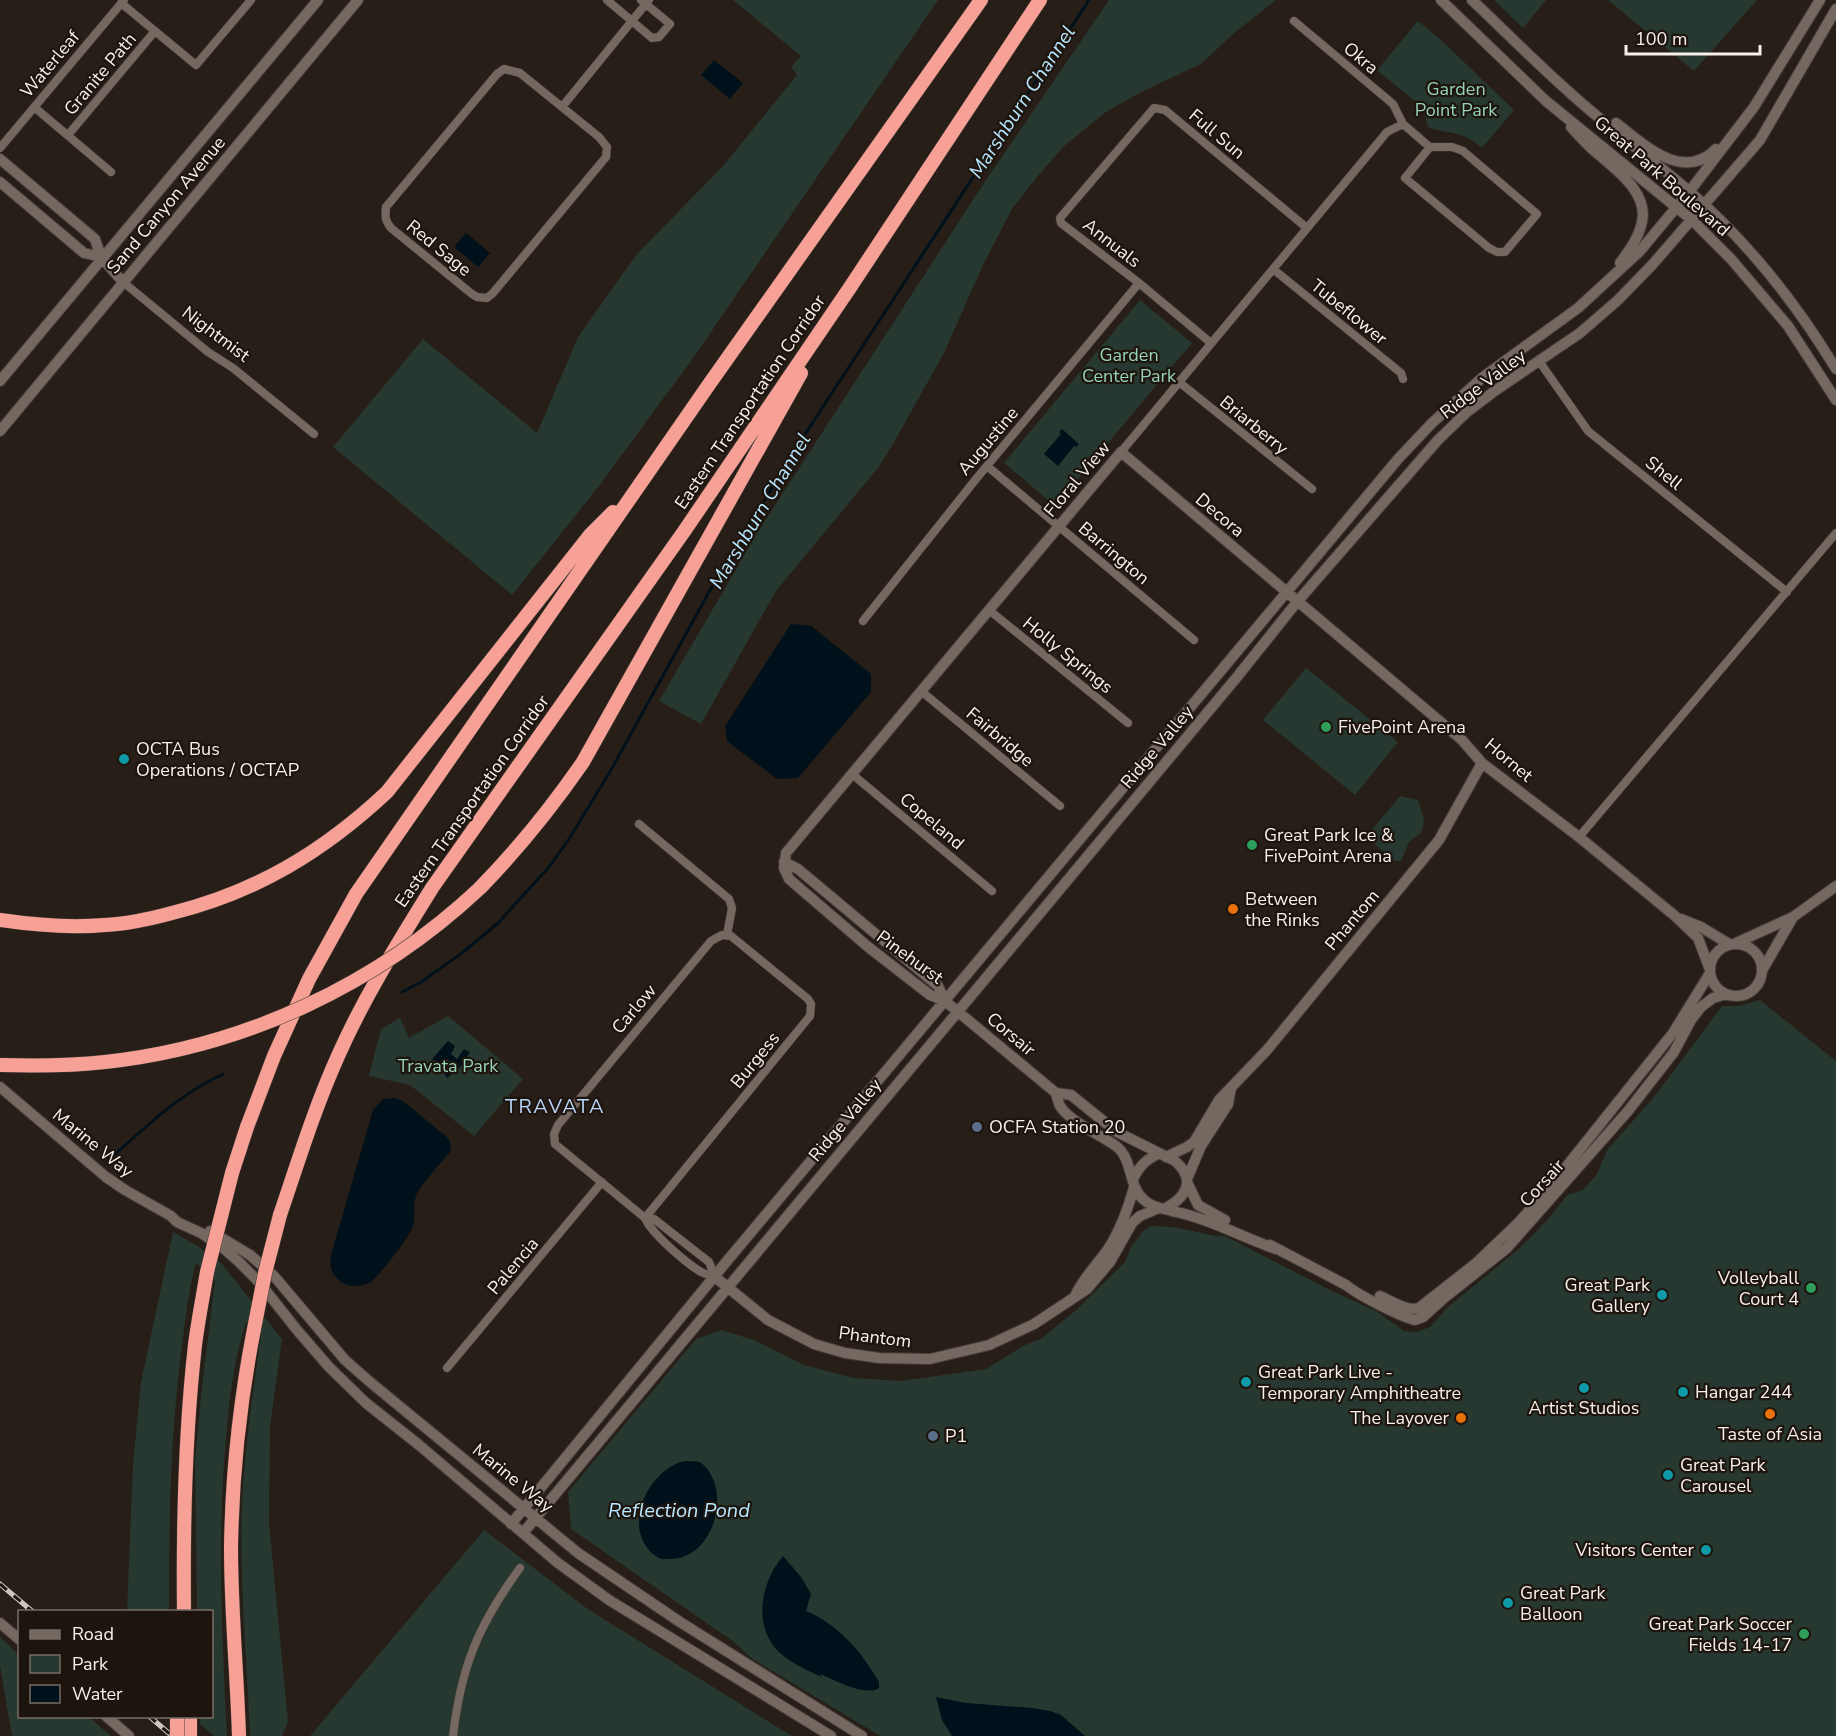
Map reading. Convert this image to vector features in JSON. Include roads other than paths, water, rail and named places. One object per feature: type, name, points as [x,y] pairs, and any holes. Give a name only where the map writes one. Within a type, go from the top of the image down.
[{"type":"highway","points":[[184,1610],[183,1526],[187,1433],[195,1342],[207,1272],[232,1173],[247,1127],[274,1056],[309,979],[356,894],[449,758],[981,0]]},
{"type":"highway","name":"Eastern Transportation Corridor","points":[[239,1736],[231,1548],[234,1474],[246,1368],[265,1273],[280,1215],[338,1056],[374,984],[432,888],[685,530],[849,289],[1040,0]]},
{"type":"highway","points":[[0,1065],[49,1066],[104,1063],[198,1046],[244,1030],[311,1004],[358,980],[427,935],[480,888],[559,798],[584,762],[849,289]]},
{"type":"highway","points":[[0,920],[65,926],[131,922],[195,907],[243,890],[288,868],[357,820],[387,792],[590,535],[638,487]]},
{"type":"highway","points":[[177,1718],[177,1736]]},
{"type":"highway","points":[[190,1718],[190,1736]]},
{"type":"main road","name":"Sand Canyon Avenue","points":[[0,381],[101,257],[318,0]]},
{"type":"main road","name":"Sand Canyon Avenue","points":[[0,431],[358,0]]},
{"type":"main road","name":"Great Park Boulevard","points":[[1441,0],[1546,101],[1692,220],[1731,259],[1788,326],[1836,400]]},
{"type":"main road","name":"Great Park Boulevard","points":[[1472,0],[1568,92],[1689,192],[1746,247],[1811,328],[1836,369]]},
{"type":"main road","name":"Ridge Valley","points":[[511,1524],[945,1000],[1398,459],[1432,423],[1483,377],[1578,308],[1640,251],[1740,125],[1766,88],[1820,0]]},
{"type":"main road","name":"Ridge Valley","points":[[522,1533],[1297,602],[1411,470],[1467,412],[1580,333],[1618,300],[1692,220],[1760,140],[1836,9]]},
{"type":"main road","points":[[1540,65],[1655,152],[1670,160],[1687,162],[1705,158],[1740,125]]},
{"type":"main road","points":[[1546,101],[1631,185],[1642,206],[1641,227],[1632,246],[1606,284]]},
{"type":"main road","name":"Nightmist","points":[[0,159],[95,239],[101,257],[123,282]]},
{"type":"main road","name":"Nightmist","points":[[0,182],[84,253],[101,257]]},
{"type":"main road","name":"Floral View","points":[[784,862],[786,853],[1120,452]]},
{"type":"main road","name":"Decora","points":[[1120,452],[1297,602]]},
{"type":"main road","points":[[1398,459],[1411,470]]},
{"type":"main road","name":"Hornet","points":[[1297,602],[1462,740],[1482,762],[1579,837],[1675,916],[1698,938],[1710,971]]},
{"type":"main road","name":"Phantom","points":[[1162,1155],[1187,1147],[1194,1142],[1219,1101],[1267,1050],[1439,840],[1482,762]]},
{"type":"main road","name":"Pinehurst","points":[[784,862],[789,879],[867,946],[930,995],[945,1000]]},
{"type":"main road","points":[[1793,917],[1763,969],[1759,983],[1748,993],[1733,996],[1726,994],[1714,984],[1710,971],[1717,951],[1793,917],[1836,886]]},
{"type":"main road","name":"Hornet","points":[[1675,916],[1732,944]]},
{"type":"main road","points":[[1732,944],[1744,944],[1757,953],[1763,969]]},
{"type":"main road","name":"Corsair","points":[[1346,1285],[1358,1286],[1414,1310],[1453,1283],[1518,1223],[1579,1152],[1673,1033],[1710,971]]},
{"type":"main road","name":"Corsair","points":[[1162,1209],[1195,1216],[1276,1249],[1399,1315],[1415,1320],[1423,1317],[1507,1248],[1628,1111],[1674,1052],[1691,1020],[1701,1007],[1713,998],[1726,994]]},
{"type":"main road","name":"Corsair","points":[[945,1000],[1056,1093],[1061,1108],[1118,1148],[1126,1159],[1134,1183]]},
{"type":"main road","name":"Marine Way","points":[[0,1087],[106,1177],[132,1195],[222,1247],[259,1282],[297,1330],[366,1404],[419,1445],[558,1563],[609,1600],[831,1736]]},
{"type":"main road","name":"Phantom","points":[[1187,1181],[1201,1146],[1228,1104],[1231,1087]]},
{"type":"main road","name":"Corsair","points":[[1056,1093],[1071,1095],[1117,1132],[1162,1155]]},
{"type":"main road","points":[[1162,1155],[1181,1167],[1187,1181],[1182,1197],[1177,1203],[1162,1209],[1144,1201],[1134,1183],[1140,1166],[1148,1159],[1162,1155]]},
{"type":"main road","name":"Corsair","points":[[1187,1181],[1198,1205],[1210,1214],[1242,1227],[1276,1249]]},
{"type":"main road","name":"Phantom","points":[[1074,1297],[1081,1281],[1108,1249],[1124,1220],[1134,1183]]},
{"type":"main road","name":"Phantom","points":[[715,1277],[768,1320],[814,1344],[845,1353],[903,1360],[930,1359],[989,1345],[1034,1324],[1087,1289],[1123,1242],[1132,1223],[1140,1216],[1162,1209]]},
{"type":"main road","name":"Marine Way","points":[[171,1216],[180,1216],[250,1255],[274,1276],[345,1360],[578,1553],[630,1590],[862,1736]]},
{"type":"main road","points":[[0,1623],[18,1638]]},
{"type":"main road","points":[[108,1718],[129,1736]]},
{"type":"street","points":[[122,2],[196,66],[251,0]]},
{"type":"street","points":[[562,107],[632,22],[645,1],[670,24],[659,37],[652,38],[632,22],[607,0]]},
{"type":"street","name":"Waterleaf","points":[[0,148],[122,2]]},
{"type":"street","name":"Okra","points":[[1294,21],[1393,104],[1403,123],[1431,147]]},
{"type":"street","name":"Granite Path","points":[[68,135],[155,31]]},
{"type":"street","name":"Red Sage","points":[[504,69],[520,73],[562,107],[607,147],[606,157],[487,298],[472,294],[386,222],[386,207],[497,74],[504,69]]},
{"type":"street","name":"Granite Path","points":[[34,107],[111,172]]},
{"type":"street","name":"Full Sun","points":[[1113,156],[1154,108],[1165,110],[1307,228]]},
{"type":"street","name":"Floral View","points":[[1120,452],[1388,132],[1403,123]]},
{"type":"street","points":[[1431,147],[1452,147],[1463,151],[1537,214],[1505,252],[1497,252],[1489,248],[1405,178],[1431,147]]},
{"type":"street","name":"Annuals","points":[[1113,156],[1060,218],[1060,221],[1211,343]]},
{"type":"street","name":"Tubeflower","points":[[1273,269],[1401,373],[1403,379]]},
{"type":"street","name":"Nightmist","points":[[123,282],[208,352],[233,368],[314,434]]},
{"type":"street","name":"Augustine","points":[[863,621],[987,466],[1139,283]]},
{"type":"street","name":"Shell","points":[[1539,361],[1588,431],[1787,592]]},
{"type":"street","name":"Briarberry","points":[[1179,382],[1312,489]]},
{"type":"street","name":"Barrington","points":[[987,466],[1194,640]]},
{"type":"street","points":[[1579,837],[1836,533]]},
{"type":"street","name":"Holly Springs","points":[[989,610],[1128,723]]},
{"type":"street","name":"Fairbridge","points":[[921,691],[1059,806]]},
{"type":"street","name":"Copeland","points":[[852,774],[992,891]]},
{"type":"street","points":[[639,824],[729,899],[732,908],[727,935]]},
{"type":"street","name":"Carlow","points":[[715,1277],[709,1262],[654,1220],[645,1218],[555,1144],[554,1134],[558,1125],[711,941],[715,937],[727,935]]},
{"type":"street","name":"Burgess","points":[[645,1218],[810,1016],[812,1010],[808,999],[734,938],[727,935]]},
{"type":"street","name":"Palencia","points":[[447,1368],[602,1182]]},
{"type":"street","name":"Carlow","points":[[645,1218],[648,1226],[658,1237],[702,1272],[715,1277]]},
{"type":"street","points":[[453,1736],[456,1707],[464,1673],[477,1639],[495,1601],[520,1568]]},
{"type":"water","points":[[714,60],[743,83],[730,99],[701,75]]},
{"type":"water","points":[[466,233],[490,253],[478,267],[454,247]]},
{"type":"water","points":[[1062,429],[1079,444],[1074,446],[1058,466],[1044,454],[1061,434],[1059,432]]},
{"type":"water","points":[[791,624],[811,626],[871,674],[871,692],[798,778],[777,779],[727,741],[725,726]]},
{"type":"water","points":[[448,1041],[455,1046],[451,1054],[457,1059],[464,1049],[470,1052],[461,1066],[447,1078],[444,1073],[453,1064],[447,1059],[440,1065],[432,1059]]},
{"type":"water","points":[[394,1098],[403,1101],[448,1138],[451,1145],[450,1152],[416,1196],[413,1224],[410,1233],[400,1247],[373,1280],[360,1286],[351,1286],[342,1283],[332,1272],[331,1255],[373,1110],[383,1099]]},
{"type":"water","name":"Reflection Pond","points":[[685,1461],[699,1462],[710,1473],[716,1487],[716,1515],[705,1540],[695,1550],[684,1557],[662,1559],[646,1546],[640,1532],[639,1517],[642,1502],[649,1488],[659,1476],[671,1466]]},
{"type":"water","points":[[783,1556],[801,1577],[811,1594],[806,1611],[829,1624],[848,1640],[872,1671],[879,1682],[879,1688],[858,1689],[820,1674],[822,1677],[790,1661],[772,1643],[766,1632],[762,1605],[769,1579]]},
{"type":"water","points":[[936,1697],[966,1703],[1050,1711],[1061,1715],[1085,1736],[952,1736],[942,1720]]},
{"type":"waterway","name":"Marshburn Channel","points":[[402,992],[421,982],[462,953],[498,923],[549,867],[569,839],[611,770],[709,592],[796,448],[1089,0]]},
{"type":"waterway","name":"Marshburn Channel","points":[[108,1161],[176,1102],[223,1074]]},
{"type":"railway","points":[[0,1584],[31,1610]]},
{"type":"railway","points":[[151,1718],[172,1736]]},
{"type":"place","name":"FivePoint Arena","points":[[1326,727]]},
{"type":"place","name":"OCTA Bus Operations / OCTAP","points":[[124,759]]},
{"type":"place","name":"Great Park Ice & FivePoint Arena","points":[[1252,845]]},
{"type":"place","name":"Between the Rinks","points":[[1233,909]]},
{"type":"place","name":"OCFA Station 20","points":[[977,1127]]},
{"type":"place","name":"Volleyball Court 4","points":[[1811,1288]]},
{"type":"place","name":"Great Park Gallery","points":[[1662,1295]]},
{"type":"place","name":"Great Park Live - Temporary Amphitheatre","points":[[1246,1382]]},
{"type":"place","name":"Artist Studios","points":[[1584,1388]]},
{"type":"place","name":"Hangar 244","points":[[1683,1392]]},
{"type":"place","name":"Taste of Asia","points":[[1770,1414]]},
{"type":"place","name":"The Layover","points":[[1461,1418]]},
{"type":"place","name":"P1","points":[[933,1436]]},
{"type":"place","name":"Great Park Carousel","points":[[1668,1475]]},
{"type":"place","name":"Visitors Center","points":[[1706,1550]]},
{"type":"place","name":"Great Park Balloon","points":[[1508,1603]]},
{"type":"place","name":"Great Park Soccer Fields 14-17","points":[[1804,1634]]},
{"type":"district","name":"TRAVATA","points":[[555,1106]]},
{"type":"park label","name":"Garden Point Park","points":[[1456,100]]},
{"type":"park label","name":"Garden Center Park","points":[[1129,365]]},
{"type":"park label","name":"Travata Park","points":[[448,1066]]}]
